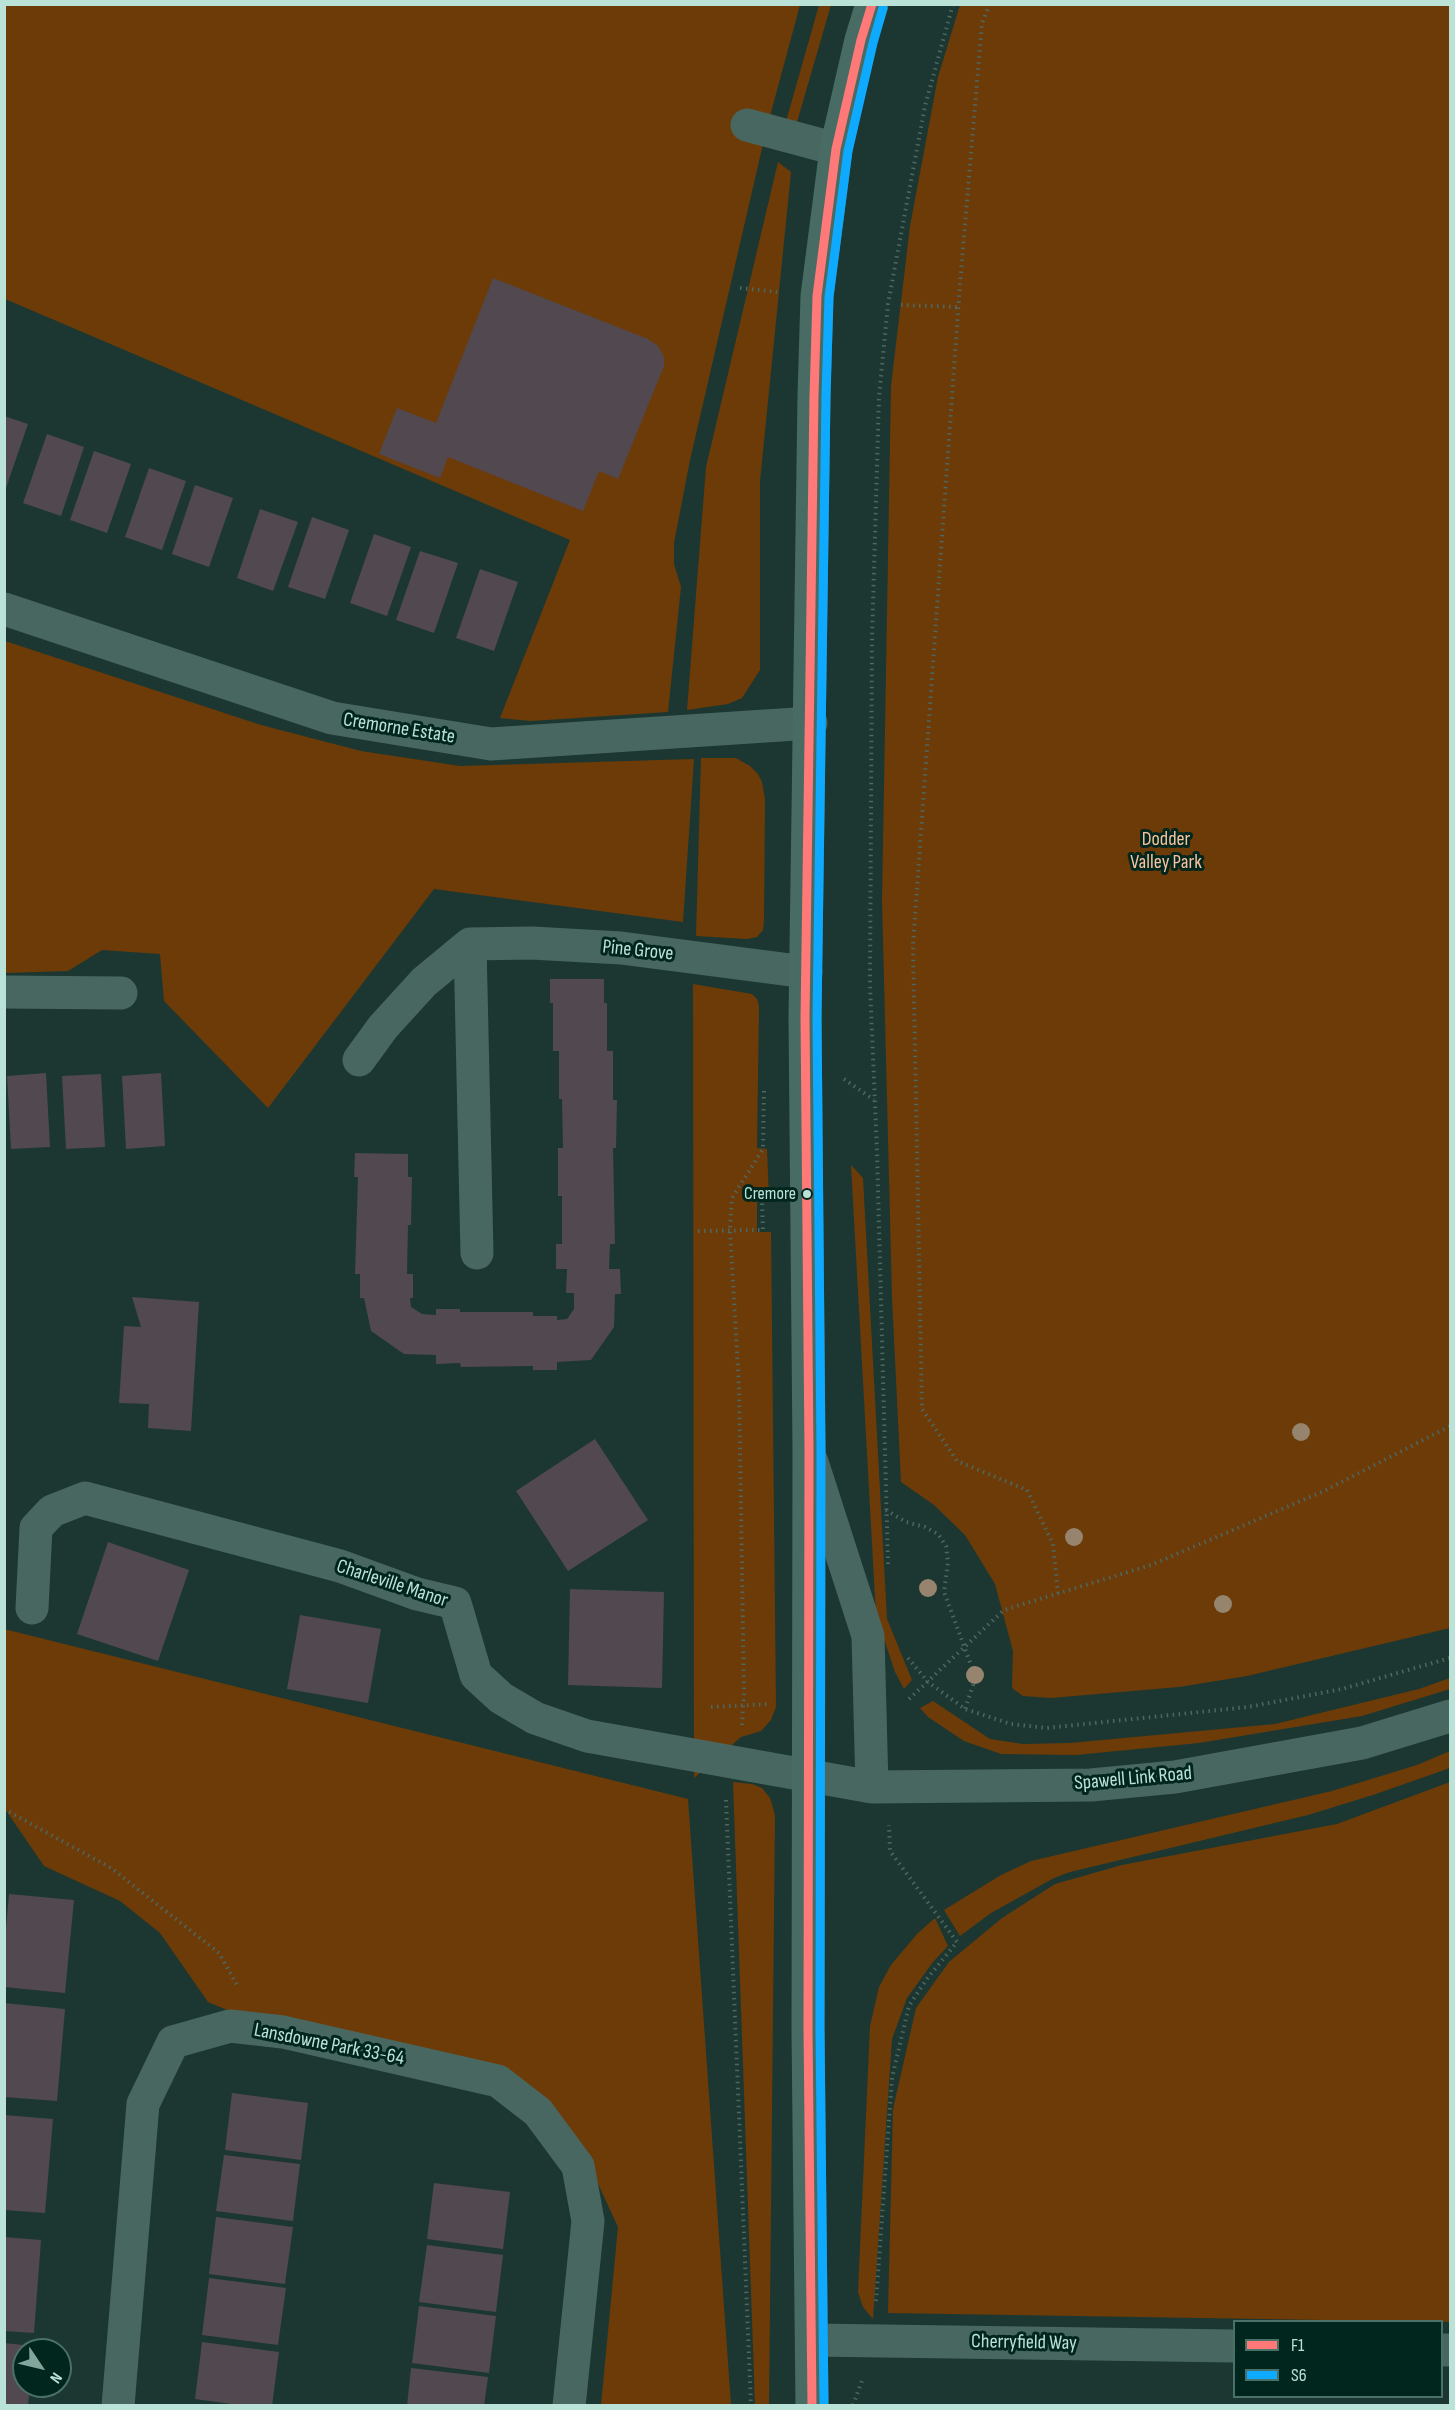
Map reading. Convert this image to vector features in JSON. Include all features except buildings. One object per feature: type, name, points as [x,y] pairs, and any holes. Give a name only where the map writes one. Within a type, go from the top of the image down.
[{"type":"main road","points":[[812,2406],[808,2029],[810,1776],[806,972],[817,296],[836,149],[861,40],[873,4]]},
{"type":"street","points":[[747,124],[836,149]]},
{"type":"street","name":"Cremorne Estate","points":[[4,609],[332,718],[491,744],[811,723]]},
{"type":"street","name":"Pine Grove","points":[[470,944],[532,943],[621,948],[806,972]]},
{"type":"street","points":[[359,1060],[383,1028],[424,982],[470,944]]},
{"type":"street","points":[[470,944],[477,1253]]},
{"type":"street","points":[[4,992],[121,993]]},
{"type":"street","points":[[809,1451],[868,1636],[873,1787]]},
{"type":"street","name":"Charleville Manor","points":[[32,1608],[36,1528],[52,1511],[85,1498],[340,1566],[417,1594],[455,1603],[476,1675],[501,1698],[535,1718],[587,1736],[810,1776]]},
{"type":"street","name":"Spawell Link Road","points":[[810,1776],[873,1787],[1090,1785],[1175,1777],[1362,1743],[1450,1716]]},
{"type":"street","name":"Lansdowne Park 33-64","points":[[118,2406],[143,2104],[173,2042],[230,2026],[283,2032],[498,2081],[538,2112],[579,2166],[588,2221],[569,2406]]},
{"type":"street","name":"Cherryfield Way","points":[[813,2340],[1233,2346]]},
{"type":"path","points":[[888,1565],[870,973],[872,639],[879,397],[890,292],[925,106],[953,4]]},
{"type":"path","points":[[990,4],[982,23],[958,307],[913,945],[922,1409],[957,1461],[1027,1490],[1053,1544],[1058,1593]]},
{"type":"path","points":[[740,288],[777,292]]},
{"type":"path","points":[[901,305],[958,307]]},
{"type":"path","points":[[743,1705],[739,1387],[730,1229],[732,1198],[763,1149],[764,1085]]},
{"type":"path","points":[[698,1231],[763,1230],[762,1202]]},
{"type":"path","points":[[1450,1426],[1324,1491],[1151,1565],[1004,1610],[928,1682],[965,1709],[1011,1724],[1047,1728],[1248,1707],[1342,1689],[1450,1658]]},
{"type":"path","points":[[885,1510],[906,1522],[925,1527],[938,1534],[946,1546],[948,1562],[944,1593],[972,1668],[973,1685],[965,1709]]},
{"type":"path","points":[[711,1707],[772,1703]]},
{"type":"path","points":[[724,1761],[751,2406]]},
{"type":"path","points":[[4,1809],[111,1868],[219,1953],[240,1990]]},
{"type":"path","points":[[878,2341],[876,2291],[892,2078],[909,2006],[926,1980],[957,1942],[890,1851]]},
{"type":"green space","points":[[4,5],[800,5],[766,131],[690,460],[674,543],[674,564],[681,587],[668,712],[531,721],[500,718],[570,540],[5,299]]},
{"type":"green space","points":[[819,5],[831,5],[797,122],[785,125]]},
{"type":"green space","name":"Dodder Valley Park","points":[[960,5],[1450,5],[1450,1628],[1247,1676],[1179,1687],[1051,1698],[1023,1696],[1012,1688],[1013,1651],[995,1584],[965,1535],[934,1505],[901,1482],[892,1297],[882,900],[891,386],[910,226],[938,77]]},
{"type":"green space","points":[[778,162],[791,172],[760,481],[760,670],[742,698],[728,704],[687,710],[706,467]]},
{"type":"green space","points":[[5,641],[261,725],[361,751],[460,766],[694,759],[683,922],[434,889],[268,1108],[164,1001],[160,954],[102,950],[68,971],[5,973]]},
{"type":"green space","points":[[701,758],[736,758],[750,766],[762,782],[765,799],[764,920],[763,930],[757,937],[747,939],[696,936]]},
{"type":"green space","points":[[693,984],[752,994],[759,1006],[757,1148],[767,1149],[769,1199],[757,1198],[757,1232],[771,1232],[776,1707],[771,1720],[761,1731],[741,1737],[694,1778]]},
{"type":"green space","points":[[851,1165],[863,1178],[887,1619],[912,1680],[904,1689],[895,1672],[876,1615]]},
{"type":"green space","points":[[4,1629],[688,1799],[731,2405],[601,2405],[618,2227],[588,2162],[545,2109],[287,2035],[208,2002],[160,1933],[120,1901],[44,1866],[5,1809]]},
{"type":"green space","points":[[1450,1678],[1450,1689],[1362,1716],[1199,1743],[1076,1755],[1001,1754],[964,1741],[928,1717],[920,1708],[933,1701],[990,1739],[1023,1744],[1070,1743],[1275,1724],[1419,1689]]},
{"type":"green space","points":[[1450,1751],[1450,1768],[1373,1795],[1308,1815],[1070,1872],[1054,1878],[991,1913],[960,1936],[944,1910],[1001,1875],[1031,1861],[1332,1791],[1417,1765]]},
{"type":"green space","points":[[733,1782],[752,1784],[762,1788],[770,1798],[775,1815],[769,2405],[755,2405]]},
{"type":"green space","points":[[1450,1782],[1450,2322],[1443,2322],[1443,2320],[888,2313],[893,2109],[916,2008],[949,1962],[1002,1918],[1055,1884],[1122,1865],[1337,1824]]},
{"type":"green space","points":[[935,1918],[948,1946],[933,1962],[907,1998],[892,2039],[873,2319],[863,2307],[858,2292],[870,2026],[879,1987],[891,1965],[917,1934]]},
{"type":"transit line","name":"F1","points":[[812,2406],[808,2029],[809,1451],[805,1017],[814,396],[817,296],[836,149],[861,40],[872,4]]},
{"type":"transit line","name":"S6","points":[[824,2406],[820,2029],[821,1451],[817,1017],[826,396],[829,297],[848,151],[883,8]]},
{"type":"place","name":"Cremore","points":[[807,1194]]}]
